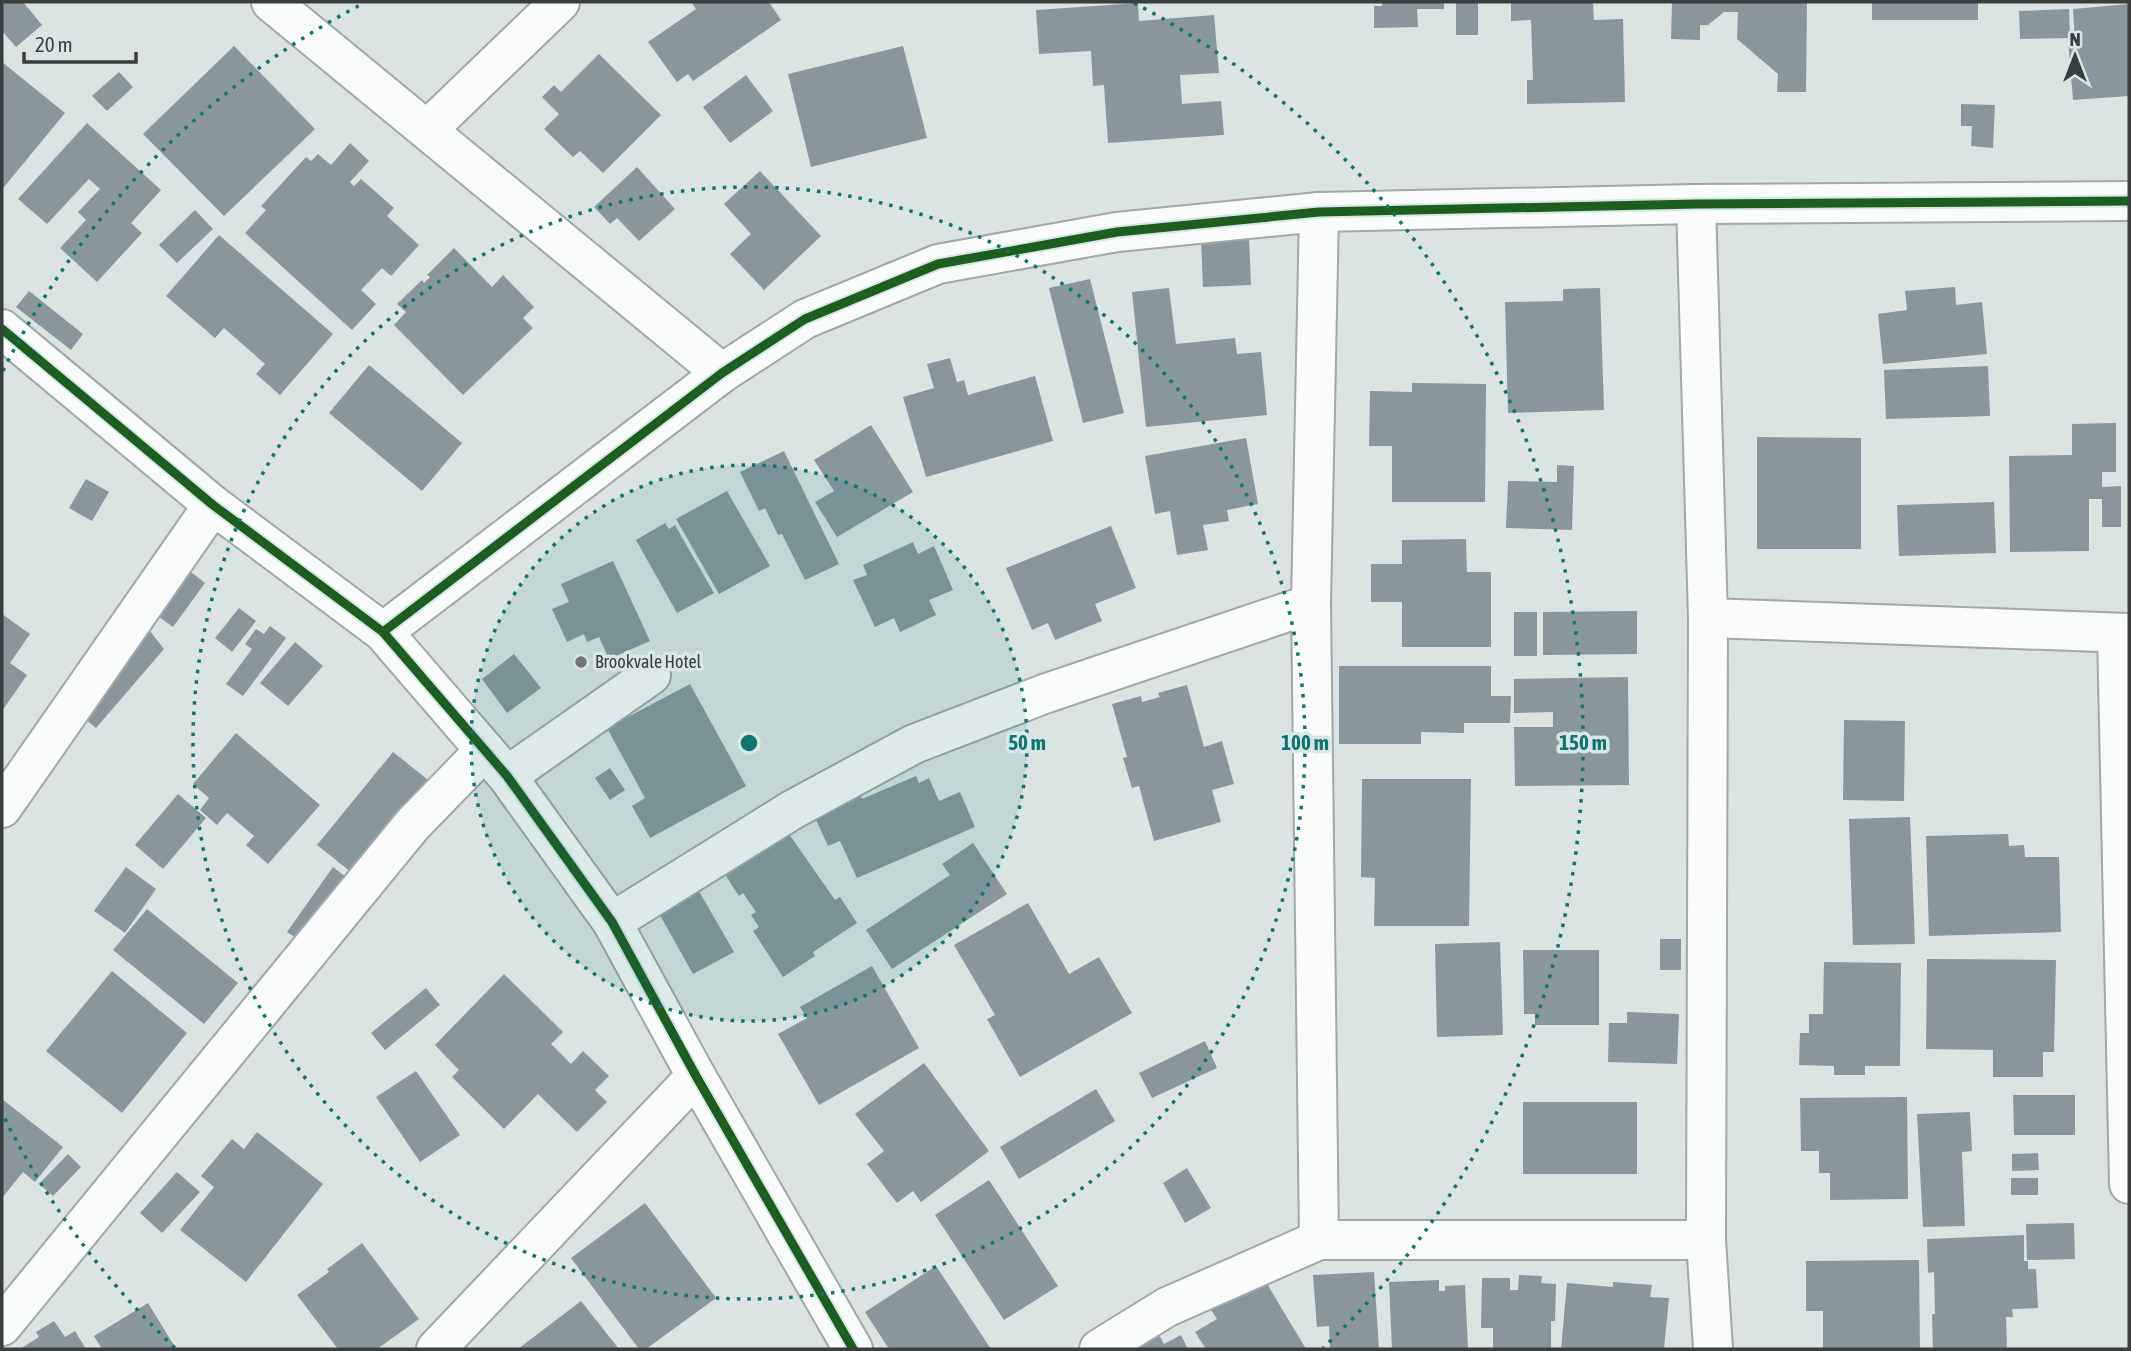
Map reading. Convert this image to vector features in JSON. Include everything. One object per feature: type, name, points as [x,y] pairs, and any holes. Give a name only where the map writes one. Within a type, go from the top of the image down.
[{"type":"street","points":[[271,2],[722,373]]},
{"type":"street","points":[[427,130],[560,2]]},
{"type":"street","points":[[383,632],[722,373],[806,319],[938,264],[1117,232],[1319,212],[1696,204],[2129,201]]},
{"type":"street","points":[[1696,204],[1708,618],[1706,1240],[1713,1349]]},
{"type":"street","points":[[1319,212],[1311,604],[1319,1240]]},
{"type":"street","points":[[2,329],[213,505],[383,632],[496,763],[612,922],[696,1076],[853,1349]]},
{"type":"street","points":[[2,808],[213,505]]},
{"type":"street","points":[[612,922],[792,810],[914,744],[1044,694],[1311,604]]},
{"type":"street","points":[[1708,618],[2123,633],[2129,1184]]},
{"type":"street","points":[[2,1326],[413,824],[496,763],[651,675]]},
{"type":"street","points":[[436,1349],[696,1076]]},
{"type":"street","points":[[1099,1349],[1167,1307],[1319,1240],[1706,1240]]},
{"type":"building","points":[[2,2],[23,2],[42,25],[16,47],[2,31]]},
{"type":"building","points":[[691,2],[769,2],[781,20],[693,81],[688,74],[677,82],[648,42],[696,9]]},
{"type":"building","points":[[1382,2],[1444,2],[1444,9],[1417,9],[1418,27],[1374,28],[1374,6],[1382,6]]},
{"type":"building","points":[[1456,2],[1478,2],[1478,35],[1456,35]]},
{"type":"building","points":[[1511,2],[1593,2],[1594,20],[1623,19],[1625,102],[1527,104],[1527,80],[1533,80],[1531,20],[1511,21]]},
{"type":"building","points":[[1672,2],[1807,2],[1806,92],[1777,92],[1778,74],[1737,39],[1738,12],[1724,12],[1708,25],[1700,25],[1700,40],[1671,39]]},
{"type":"building","points":[[1872,2],[1978,2],[1978,20],[1872,20]]},
{"type":"building","points":[[1138,3],[1139,21],[1214,15],[1219,73],[1180,75],[1182,104],[1221,101],[1224,135],[1108,143],[1104,85],[1093,86],[1091,51],[1039,54],[1036,10]]},
{"type":"building","points":[[2129,4],[2129,96],[2073,100],[2068,41],[2075,40],[2073,9]]},
{"type":"building","points":[[2069,9],[2070,38],[2020,39],[2019,11]]},
{"type":"building","points":[[234,46],[315,129],[224,216],[143,134]]},
{"type":"building","points":[[903,46],[927,138],[811,167],[788,74]]},
{"type":"building","points":[[599,54],[661,115],[603,173],[580,151],[573,157],[544,129],[559,114],[542,97],[554,85],[561,92]]},
{"type":"building","points":[[2,62],[65,113],[4,187],[2,185]]},
{"type":"building","points":[[119,72],[133,87],[107,111],[92,96]]},
{"type":"building","points":[[746,75],[773,111],[730,143],[703,107]]},
{"type":"building","points":[[1961,104],[1995,105],[1993,148],[1971,146],[1972,126],[1961,126]]},
{"type":"building","points":[[87,123],[161,190],[131,223],[142,233],[97,282],[60,248],[86,220],[78,212],[100,189],[89,179],[47,224],[18,199]]},
{"type":"building","points":[[350,143],[369,161],[350,182],[354,186],[361,179],[394,208],[387,216],[419,245],[391,276],[382,268],[361,290],[376,304],[352,330],[245,233],[266,210],[261,206],[306,157],[311,161],[318,154],[331,165]]},
{"type":"building","points":[[637,167],[675,209],[639,241],[617,218],[610,224],[594,207]]},
{"type":"building","points":[[760,171],[821,236],[764,290],[730,254],[751,234],[724,204]]},
{"type":"building","points":[[195,210],[213,229],[177,263],[159,245]]},
{"type":"building","points":[[219,235],[333,334],[280,395],[256,374],[265,364],[224,328],[215,338],[166,296]]},
{"type":"building","points":[[1249,237],[1251,285],[1203,287],[1201,239]]},
{"type":"building","points":[[454,248],[492,287],[503,275],[534,307],[523,318],[533,328],[463,395],[394,325],[406,312],[397,304],[422,280],[424,283],[430,277],[427,275]]},
{"type":"building","points":[[1090,279],[1124,413],[1083,423],[1049,288]]},
{"type":"building","points":[[1955,287],[1956,305],[1982,302],[1987,354],[1883,364],[1878,314],[1907,310],[1905,291]]},
{"type":"building","points":[[1169,288],[1176,344],[1235,338],[1237,354],[1261,352],[1267,415],[1146,427],[1132,292]]},
{"type":"building","points":[[1600,288],[1604,410],[1508,413],[1505,302],[1563,301],[1563,289]]},
{"type":"building","points":[[29,291],[83,334],[71,350],[16,307]]},
{"type":"building","points":[[950,358],[957,382],[964,380],[968,395],[1035,376],[1053,441],[926,477],[903,397],[934,388],[927,364]]},
{"type":"building","points":[[369,365],[462,443],[422,491],[329,413]]},
{"type":"building","points":[[1988,366],[1990,416],[1886,419],[1884,370]]},
{"type":"building","points":[[1412,383],[1486,384],[1485,502],[1392,502],[1392,446],[1369,446],[1370,391],[1412,392]]},
{"type":"building","points":[[2116,423],[2116,472],[2102,472],[2102,487],[2121,486],[2121,527],[2102,527],[2102,499],[2089,499],[2089,551],[2010,552],[2009,456],[2072,455],[2072,424]]},
{"type":"building","points":[[871,425],[913,492],[837,537],[815,502],[834,491],[814,460]]},
{"type":"building","points":[[1757,437],[1861,438],[1861,549],[1757,549]]},
{"type":"building","points":[[1246,438],[1258,504],[1227,510],[1229,521],[1203,525],[1208,550],[1177,555],[1170,511],[1155,514],[1145,456]]},
{"type":"building","points":[[784,451],[839,564],[805,580],[782,534],[778,535],[765,508],[759,511],[740,472]]},
{"type":"building","points":[[1557,465],[1574,466],[1572,530],[1506,528],[1508,481],[1557,482]]},
{"type":"building","points":[[86,479],[109,492],[92,521],[69,508]]},
{"type":"building","points":[[727,491],[770,566],[719,594],[676,519]]},
{"type":"building","points":[[1994,502],[1996,553],[1899,556],[1897,505]]},
{"type":"building","points":[[665,523],[669,529],[675,525],[714,593],[677,613],[636,540]]},
{"type":"building","points":[[1111,526],[1136,588],[1095,604],[1102,621],[1055,640],[1048,623],[1032,630],[1006,568]]},
{"type":"building","points":[[1466,539],[1467,572],[1491,572],[1491,647],[1402,647],[1402,602],[1371,602],[1371,564],[1402,564],[1402,540]]},
{"type":"building","points":[[913,542],[918,554],[934,546],[953,590],[929,600],[936,615],[900,632],[894,618],[875,627],[853,580],[867,575],[863,565]]},
{"type":"building","points":[[613,561],[650,641],[609,659],[599,637],[587,642],[584,634],[567,642],[552,609],[569,602],[561,584]]},
{"type":"building","points":[[187,569],[205,583],[173,627],[155,614]]},
{"type":"building","points":[[239,608],[256,621],[232,652],[215,638]]},
{"type":"building","points":[[1637,611],[1637,654],[1543,655],[1543,612]]},
{"type":"building","points":[[1514,612],[1537,612],[1537,656],[1514,656]]},
{"type":"building","points":[[2,614],[30,634],[10,663],[27,675],[2,711]]},
{"type":"building","points":[[270,626],[286,638],[243,696],[226,684],[252,649],[245,644],[256,629],[264,634]]},
{"type":"building","points":[[150,631],[164,649],[96,728],[80,715]]},
{"type":"building","points":[[295,642],[323,666],[288,706],[260,683]]},
{"type":"building","points":[[514,654],[541,688],[507,713],[482,679]]},
{"type":"building","points":[[1339,666],[1491,666],[1491,696],[1511,696],[1510,723],[1464,723],[1464,733],[1421,732],[1421,744],[1339,744]]},
{"type":"building","points":[[1628,677],[1629,785],[1515,786],[1514,727],[1553,727],[1553,712],[1514,713],[1514,679]]},
{"type":"building","points":[[690,684],[746,786],[650,838],[632,806],[645,798],[607,728]]},
{"type":"building","points":[[1187,685],[1204,747],[1222,741],[1234,784],[1212,790],[1221,822],[1154,841],[1139,786],[1132,788],[1123,758],[1127,757],[1112,704],[1141,696],[1142,702],[1160,697],[1158,693]]},
{"type":"building","points":[[1844,720],[1905,721],[1904,801],[1843,800]]},
{"type":"building","points":[[236,733],[320,805],[268,864],[246,845],[254,836],[227,813],[217,825],[200,810],[209,798],[193,784]]},
{"type":"building","points":[[393,752],[432,783],[356,876],[317,845]]},
{"type":"building","points":[[610,768],[625,790],[610,800],[595,778]]},
{"type":"building","points":[[916,776],[919,783],[929,778],[939,801],[960,792],[975,827],[857,878],[840,841],[828,846],[812,811],[858,790],[862,799]]},
{"type":"building","points":[[1362,779],[1471,779],[1469,926],[1374,926],[1375,878],[1361,877]]},
{"type":"building","points":[[178,794],[206,818],[163,869],[135,845]]},
{"type":"building","points":[[1910,817],[1915,944],[1853,945],[1849,819]]},
{"type":"building","points":[[789,834],[835,900],[840,897],[857,923],[813,952],[815,956],[783,977],[753,931],[759,927],[751,915],[756,912],[743,893],[739,896],[726,876]]},
{"type":"building","points":[[2008,834],[2009,846],[2024,845],[2025,857],[2059,857],[2061,932],[1929,936],[1926,836]]},
{"type":"building","points":[[973,843],[1007,894],[892,969],[866,930],[950,875],[942,864]]},
{"type":"building","points":[[126,867],[156,889],[125,933],[94,911]]},
{"type":"building","points":[[333,867],[350,880],[305,944],[287,932]]},
{"type":"building","points":[[696,886],[734,952],[693,974],[656,908]]},
{"type":"building","points":[[1028,903],[1069,974],[1099,957],[1132,1013],[1020,1077],[987,1019],[995,1015],[954,945]]},
{"type":"building","points":[[147,909],[238,983],[204,1024],[113,950]]},
{"type":"building","points":[[1660,939],[1681,939],[1681,970],[1660,970]]},
{"type":"building","points":[[1500,942],[1503,1035],[1437,1037],[1435,944]]},
{"type":"building","points":[[1523,950],[1599,950],[1599,1025],[1535,1025],[1535,1014],[1524,1014]]},
{"type":"building","points":[[1927,959],[2056,960],[2054,1052],[2043,1052],[2043,1077],[1993,1077],[1993,1050],[1926,1049]]},
{"type":"building","points":[[1824,962],[1901,963],[1900,1066],[1865,1066],[1865,1075],[1834,1075],[1834,1066],[1799,1065],[1800,1033],[1809,1033],[1809,1014],[1823,1014]]},
{"type":"building","points":[[872,966],[919,1048],[819,1105],[778,1034],[807,1018],[800,1007]]},
{"type":"building","points":[[112,971],[187,1033],[122,1113],[46,1051]]},
{"type":"building","points":[[504,974],[563,1032],[551,1044],[571,1064],[583,1051],[609,1076],[595,1090],[607,1102],[577,1132],[538,1094],[504,1129],[452,1077],[459,1070],[435,1045]]},
{"type":"building","points":[[426,988],[440,1005],[385,1050],[371,1033]]},
{"type":"building","points":[[1627,1012],[1679,1014],[1677,1064],[1608,1062],[1609,1023],[1627,1023]]},
{"type":"building","points":[[1205,1041],[1217,1068],[1152,1098],[1139,1073]]},
{"type":"building","points":[[924,1063],[989,1151],[921,1202],[913,1191],[897,1203],[867,1164],[884,1151],[855,1114]]},
{"type":"building","points":[[416,1071],[460,1135],[420,1162],[376,1097]]},
{"type":"building","points":[[1096,1089],[1115,1121],[1019,1179],[1000,1147]]},
{"type":"building","points":[[2013,1095],[2075,1095],[2075,1135],[2014,1135]]},
{"type":"building","points":[[1907,1097],[1908,1199],[1830,1200],[1830,1173],[1819,1173],[1819,1151],[1801,1151],[1800,1098]]},
{"type":"building","points":[[2,1099],[63,1147],[35,1182],[23,1172],[2,1198]]},
{"type":"building","points":[[1523,1102],[1637,1102],[1637,1174],[1523,1174]]},
{"type":"building","points":[[1970,1112],[1972,1151],[1962,1152],[1965,1226],[1923,1227],[1917,1114]]},
{"type":"building","points":[[257,1132],[323,1184],[246,1282],[180,1230],[214,1187],[201,1176],[232,1139],[244,1149]]},
{"type":"building","points":[[2038,1153],[2039,1170],[2012,1171],[2012,1154]]},
{"type":"building","points":[[68,1154],[81,1167],[53,1196],[39,1184]]},
{"type":"building","points":[[1187,1168],[1211,1208],[1185,1223],[1163,1183]]},
{"type":"building","points":[[177,1172],[200,1192],[162,1233],[140,1213]]},
{"type":"building","points":[[2011,1178],[2038,1178],[2038,1195],[2011,1195]]},
{"type":"building","points":[[989,1180],[1058,1286],[1004,1320],[935,1215]]},
{"type":"building","points":[[645,1203],[716,1298],[646,1349],[639,1349],[571,1258]]},
{"type":"building","points":[[2074,1223],[2075,1259],[2027,1260],[2026,1224]]},
{"type":"building","points":[[2024,1235],[2024,1261],[2028,1261],[2028,1269],[2036,1269],[2038,1308],[2012,1309],[2013,1317],[2006,1317],[2007,1349],[1933,1349],[1934,1272],[1928,1273],[1927,1239]]},
{"type":"building","points":[[362,1243],[419,1319],[377,1349],[338,1349],[297,1295]]},
{"type":"building","points":[[1919,1260],[1920,1348],[1823,1349],[1823,1311],[1806,1311],[1806,1261]]},
{"type":"building","points":[[936,1266],[991,1349],[889,1349],[865,1312]]},
{"type":"building","points":[[1374,1272],[1379,1349],[1330,1349],[1329,1326],[1317,1327],[1313,1275]]},
{"type":"building","points":[[1519,1275],[1542,1276],[1541,1283],[1556,1284],[1555,1321],[1551,1321],[1551,1349],[1493,1349],[1493,1328],[1481,1328],[1482,1278],[1510,1278],[1510,1290],[1518,1290]]},
{"type":"building","points":[[1264,1279],[1306,1349],[1206,1349],[1195,1332],[1217,1319],[1211,1310]]},
{"type":"building","points":[[1439,1280],[1439,1291],[1445,1291],[1445,1286],[1465,1285],[1468,1349],[1392,1349],[1389,1282]]},
{"type":"building","points":[[1613,1282],[1652,1285],[1650,1297],[1669,1298],[1664,1349],[1561,1349],[1567,1283],[1613,1287]]},
{"type":"building","points":[[581,1301],[619,1349],[518,1349]]},
{"type":"building","points":[[148,1303],[175,1347],[102,1349],[94,1336]]},
{"type":"building","points":[[54,1321],[65,1337],[75,1331],[86,1349],[20,1349],[39,1337],[36,1332]]},
{"type":"building","points":[[1157,1331],[1164,1344],[1181,1335],[1188,1349],[1122,1349]]},
{"type":"cycle path","points":[[383,632],[722,373],[805,319],[938,264],[1117,232],[1319,212],[1696,204],[2129,201]]},
{"type":"cycle path","points":[[2,329],[213,505],[383,632],[507,776],[612,922],[696,1076],[853,1349]]},
{"type":"place","name":"Brookvale Hotel","points":[[581,662]]}]
